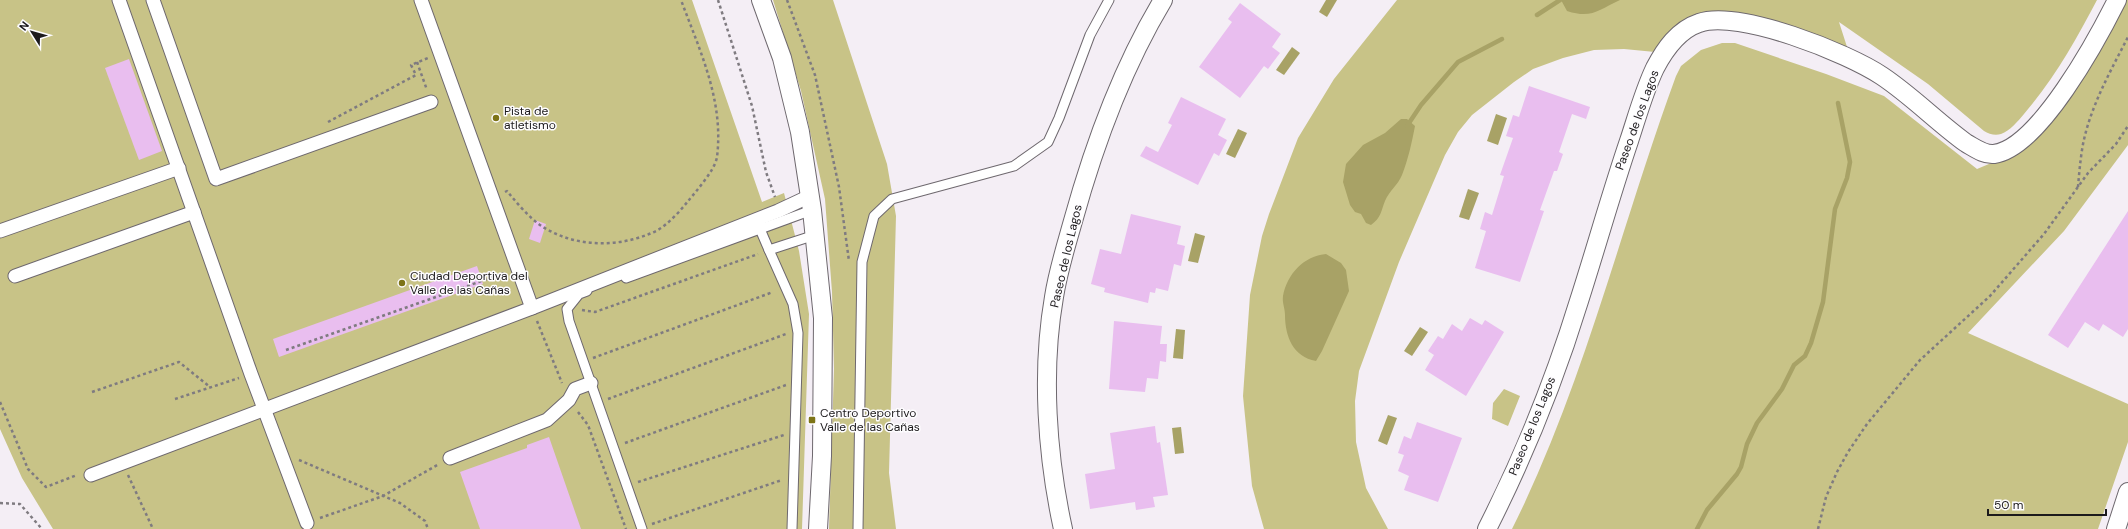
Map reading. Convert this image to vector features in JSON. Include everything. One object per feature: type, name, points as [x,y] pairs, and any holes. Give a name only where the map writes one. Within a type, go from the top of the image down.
[{"type":"street","points":[[119,0],[251,374],[307,523]]},
{"type":"street","points":[[152,0],[216,179],[431,102]]},
{"type":"street","points":[[421,0],[532,308]]},
{"type":"street","points":[[761,0],[782,58],[800,132],[815,235],[823,318],[822,456],[818,529]]},
{"type":"street","name":"Paseo de los Lagos","points":[[1063,529],[1050,451],[1048,398],[1050,333],[1054,297],[1064,253],[1090,162],[1124,77],[1163,0]]},
{"type":"street","name":"Paseo de los Lagos","points":[[1487,529],[1539,415],[1578,304],[1646,89],[1662,55],[1677,37],[1699,23],[1712,20],[1732,21],[1765,28],[1818,45],[1860,62],[1882,76],[1966,143],[1978,150],[1995,154],[2020,142],[2044,117],[2072,78],[2117,0]]},
{"type":"street","points":[[0,232],[178,168]]},
{"type":"street","points":[[92,475],[532,308],[778,211],[811,203]]},
{"type":"street","points":[[15,276],[194,212]]},
{"type":"street","points":[[450,458],[547,420],[569,400],[575,389],[590,383]]},
{"type":"street","points":[[2116,529],[2128,492]]},
{"type":"lane","points":[[858,529],[862,262],[874,216],[892,199],[1014,166],[1048,142],[1059,118],[1090,35],[1109,0]]},
{"type":"lane","points":[[641,528],[569,321],[567,309],[579,294],[760,229],[811,203]]},
{"type":"lane","points":[[760,229],[793,304],[798,333],[792,529]]},
{"type":"lane","points":[[770,250],[815,235]]},
{"type":"path","points":[[491,195],[507,191],[542,227],[572,241],[594,243],[620,242],[657,230],[676,215],[702,184],[717,159],[719,118],[712,85],[681,0]]},
{"type":"path","points":[[718,0],[752,106],[766,172],[778,211]]},
{"type":"path","points":[[787,0],[815,75],[838,187],[849,262]]},
{"type":"path","points":[[2078,187],[2082,150],[2088,126],[2102,90],[2128,37]]},
{"type":"path","points":[[327,123],[416,75],[411,65],[440,53]]},
{"type":"path","points":[[417,62],[431,102]]},
{"type":"path","points":[[1818,529],[1826,497],[1837,472],[1848,452],[1867,424],[1920,360],[1990,296],[2044,234],[2078,187],[2116,144],[2128,126]]},
{"type":"path","points":[[567,309],[595,312],[757,253],[760,260]]},
{"type":"path","points":[[286,350],[518,268]]},
{"type":"path","points":[[771,286],[776,299]]},
{"type":"path","points":[[583,361],[773,292]]},
{"type":"path","points":[[532,308],[569,400],[588,425],[626,529]]},
{"type":"path","points":[[598,403],[790,333],[790,340]]},
{"type":"path","points":[[92,392],[179,362],[210,387]]},
{"type":"path","points":[[175,399],[251,374]]},
{"type":"path","points":[[598,453],[788,384],[788,391]]},
{"type":"path","points":[[0,402],[28,469],[46,487],[84,472],[92,475]]},
{"type":"path","points":[[612,491],[786,434],[786,440]]},
{"type":"path","points":[[280,452],[400,503],[425,521],[428,529]]},
{"type":"path","points":[[307,523],[383,496],[450,458]]},
{"type":"path","points":[[124,462],[135,492],[153,529]]},
{"type":"path","points":[[784,487],[785,473]]},
{"type":"path","points":[[641,528],[784,480]]},
{"type":"path","points":[[0,503],[20,504],[42,529]]},
{"type":"shaded area","name":"Ciudad Deportiva del Valle de las Cañas","points":[[0,0],[692,0],[762,202],[784,193],[799,251],[809,314],[802,529],[53,529],[22,478],[0,429]]},
{"type":"shaded area","points":[[773,0],[833,0],[887,164],[896,216],[889,473],[896,529],[829,529],[834,369],[832,292],[825,199],[801,91]]},
{"type":"shaded area","points":[[1326,0],[1337,0],[1327,17],[1319,12]]},
{"type":"shaded area","points":[[1397,0],[2097,0],[2073,44],[2035,101],[2008,131],[1999,135],[1984,131],[1928,84],[1839,22],[1848,50],[1738,16],[1655,52],[1624,49],[1594,50],[1563,58],[1533,69],[1472,115],[1458,132],[1445,155],[1399,262],[1359,371],[1355,401],[1356,442],[1366,488],[1388,529],[1264,529],[1252,486],[1243,396],[1250,295],[1262,236],[1298,138],[1334,79]]},
{"type":"shaded area","points":[[1561,0],[1620,0],[1595,12],[1583,14],[1567,11]]},
{"type":"shaded area","points":[[2122,0],[2128,0],[2128,145],[2064,231],[1968,333],[2128,404],[2128,442],[2098,529],[1512,529],[1560,419],[1581,362],[1656,133],[1681,66],[1701,50],[1722,43],[1735,43],[1826,74],[1884,96],[1977,169],[2008,156]]},
{"type":"shaded area","points":[[1292,47],[1300,53],[1284,75],[1276,70]]},
{"type":"shaded area","points":[[1496,114],[1507,118],[1498,145],[1487,141]]},
{"type":"shaded area","points":[[1401,119],[1407,119],[1415,126],[1408,157],[1400,179],[1387,197],[1379,217],[1371,225],[1366,223],[1361,214],[1355,212],[1350,205],[1343,182],[1346,164],[1363,145],[1385,133]]},
{"type":"shaded area","points":[[1238,129],[1247,133],[1235,158],[1226,154]]},
{"type":"shaded area","points":[[1468,189],[1479,193],[1469,220],[1459,217]]},
{"type":"shaded area","points":[[1195,233],[1205,236],[1198,263],[1188,261]]},
{"type":"shaded area","points":[[1326,254],[1341,263],[1346,270],[1349,291],[1316,361],[1301,355],[1292,344],[1285,323],[1283,296],[1288,280],[1304,262],[1318,255]]},
{"type":"shaded area","points":[[1420,327],[1428,332],[1412,356],[1404,351]]},
{"type":"shaded area","points":[[1176,329],[1185,330],[1183,359],[1173,358]]},
{"type":"shaded area","points":[[1504,389],[1520,396],[1508,426],[1492,419],[1493,403]]},
{"type":"shaded area","points":[[1388,415],[1397,418],[1387,445],[1378,441]]},
{"type":"shaded area","points":[[1181,427],[1184,453],[1175,454],[1172,428]]},
{"type":"building","points":[[1240,3],[1281,34],[1272,47],[1280,53],[1268,69],[1264,66],[1240,98],[1199,67],[1232,22],[1228,19]]},
{"type":"building","points":[[129,59],[162,151],[139,160],[105,68]]},
{"type":"building","points":[[1529,86],[1590,107],[1586,119],[1572,114],[1559,152],[1563,154],[1557,171],[1554,171],[1540,210],[1544,211],[1520,282],[1475,268],[1486,231],[1480,229],[1485,212],[1492,215],[1504,176],[1500,175],[1513,138],[1506,136],[1513,115],[1519,117]]},
{"type":"building","points":[[1181,97],[1226,119],[1218,135],[1227,140],[1219,156],[1214,153],[1198,185],[1140,156],[1146,146],[1158,152],[1172,125],[1168,123]]},
{"type":"building","points":[[2128,211],[2128,329],[2123,337],[2103,324],[2099,331],[2085,322],[2068,348],[2048,335]]},
{"type":"building","points":[[1131,214],[1181,226],[1177,244],[1185,246],[1181,266],[1174,264],[1168,291],[1156,288],[1155,293],[1150,292],[1148,303],[1104,292],[1105,288],[1091,284],[1100,249],[1121,254]]},
{"type":"building","points":[[535,220],[546,224],[540,243],[529,239]]},
{"type":"building","points":[[477,266],[483,284],[279,357],[273,339]]},
{"type":"building","points":[[1470,318],[1482,325],[1485,320],[1504,332],[1466,396],[1425,370],[1434,355],[1428,351],[1438,336],[1443,339],[1452,324],[1462,331]]},
{"type":"building","points":[[1114,321],[1162,326],[1160,344],[1167,344],[1166,362],[1160,361],[1158,379],[1147,378],[1145,392],[1109,389]]},
{"type":"building","points":[[1417,422],[1462,438],[1438,502],[1404,490],[1409,476],[1398,471],[1404,455],[1398,453],[1404,436],[1411,439]]},
{"type":"building","points":[[1155,426],[1157,443],[1160,442],[1168,495],[1153,497],[1155,507],[1136,510],[1135,502],[1090,509],[1085,474],[1115,469],[1110,433]]},
{"type":"building","points":[[549,437],[581,529],[480,529],[460,472],[527,448],[527,445]]},
{"type":"waterway","points":[[1537,15],[1560,0]]},
{"type":"waterway","points":[[1407,126],[1421,105],[1458,62],[1502,39]]},
{"type":"waterway","points":[[1697,529],[1707,510],[1737,474],[1741,467],[1747,444],[1757,423],[1782,389],[1794,365],[1805,356],[1811,343],[1823,302],[1835,209],[1847,178],[1850,162],[1838,103]]},
{"type":"place","name":"Pista de atletismo","points":[[496,118]]},
{"type":"place","name":"Ciudad Deportiva del Valle de las Cañas","points":[[402,283]]},
{"type":"place","name":"Centro Deportivo Valle de las Cañas","points":[[812,420]]}]
